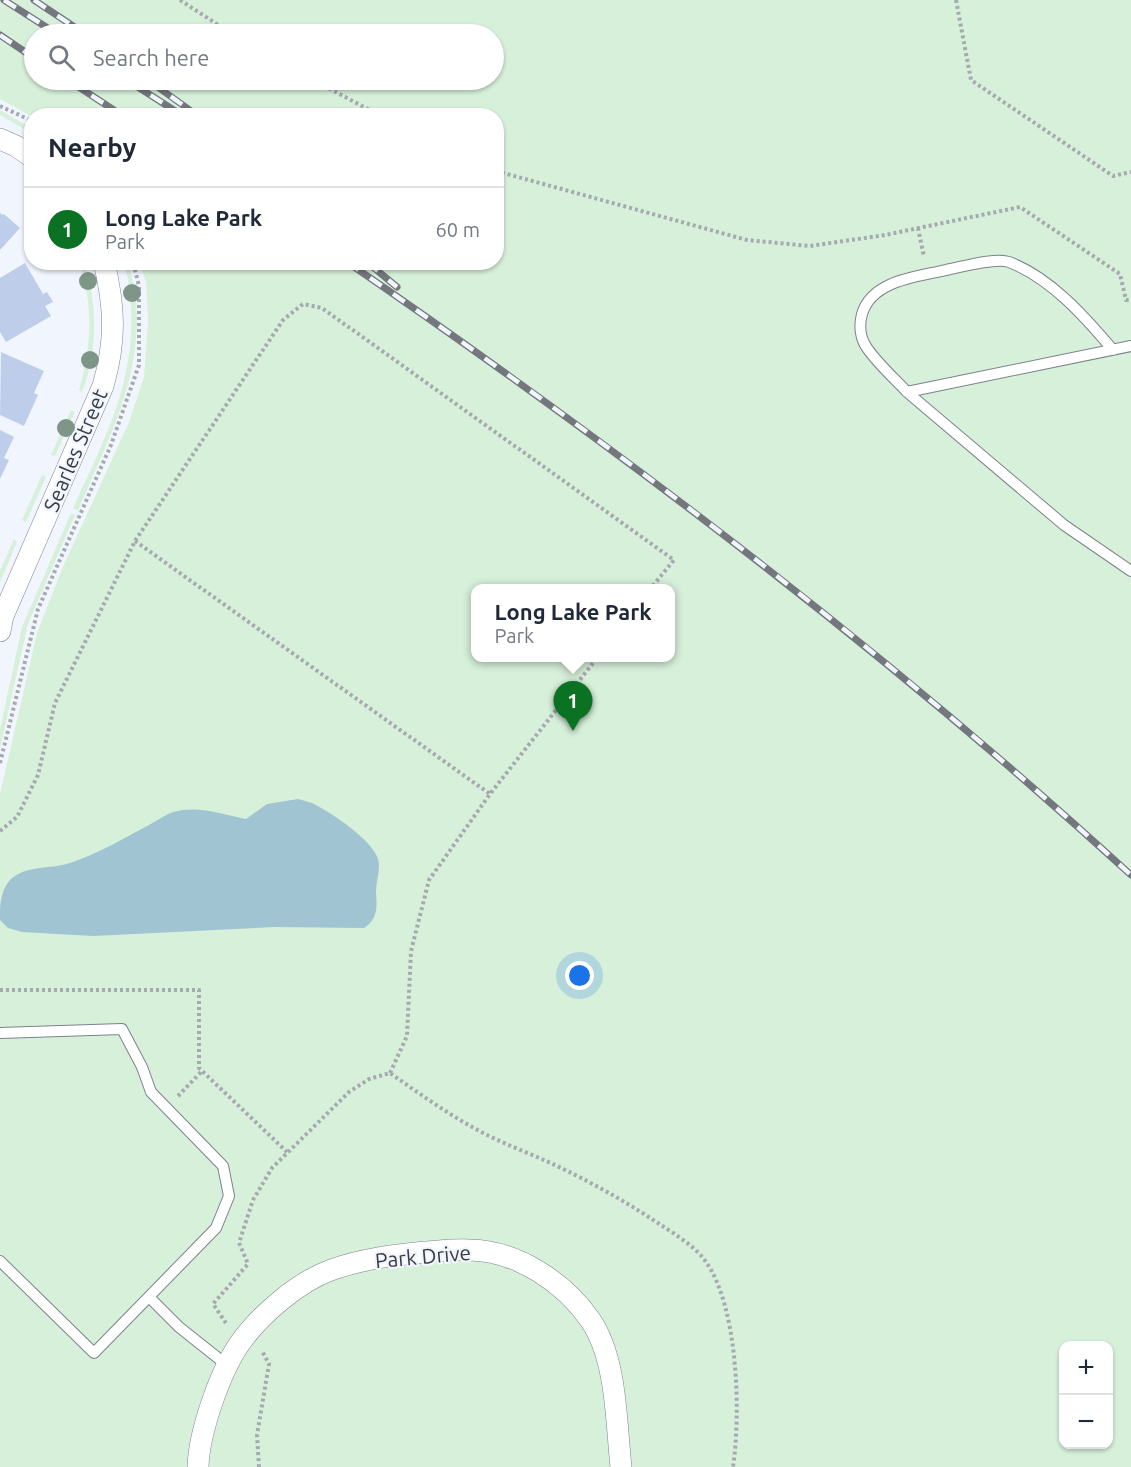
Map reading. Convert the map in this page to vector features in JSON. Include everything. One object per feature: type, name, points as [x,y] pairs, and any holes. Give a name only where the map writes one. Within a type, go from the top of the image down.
[{"type":"street","points":[[0,139],[24,152]]},
{"type":"street","name":"Searles Street","points":[[0,631],[3,616],[103,386],[110,363],[113,340],[112,295],[107,270]]},
{"type":"street","name":"Park Drive","points":[[198,1467],[204,1427],[228,1366],[240,1343],[267,1313],[297,1289],[330,1270],[367,1260],[442,1251],[472,1250],[507,1256],[541,1272],[569,1294],[591,1322],[604,1345],[611,1380],[621,1467]]},
{"type":"lane","points":[[1113,350],[1080,312],[1061,295],[1028,272],[1007,261],[983,263],[904,279],[879,290],[865,304],[858,326],[866,347],[908,392],[1064,525],[1131,572]]},
{"type":"lane","points":[[908,392],[1131,346]]},
{"type":"lane","points":[[0,1034],[122,1029],[142,1067],[151,1092],[223,1166],[229,1196],[216,1228],[94,1353],[0,1261]]},
{"type":"lane","points":[[149,1297],[179,1327],[228,1366]]},
{"type":"path","points":[[180,0],[217,24]]},
{"type":"path","points":[[956,0],[971,80],[1113,176],[1131,172]]},
{"type":"path","points":[[332,90],[366,108]]},
{"type":"path","points":[[0,106],[24,117]]},
{"type":"path","points":[[504,173],[747,240],[782,245],[810,246],[918,228],[1020,207],[1120,274],[1126,300],[1131,300]]},
{"type":"path","points":[[918,228],[927,274]]},
{"type":"path","points":[[0,763],[38,609],[111,445],[139,365],[139,286],[135,270]]},
{"type":"path","points":[[0,831],[17,817],[39,775],[55,704],[135,541],[283,320],[303,304],[322,308],[674,560],[654,584]]},
{"type":"path","points":[[135,541],[490,794]]},
{"type":"path","points":[[390,1073],[407,1036],[411,951],[429,880],[490,794],[593,662]]},
{"type":"path","points":[[0,990],[199,990],[199,1068],[287,1152]]},
{"type":"path","points":[[166,1108],[202,1071]]},
{"type":"path","points":[[229,1327],[213,1304],[248,1264],[239,1243],[253,1200],[272,1168],[349,1092],[369,1079],[390,1073],[475,1129],[560,1168],[634,1207],[673,1233],[706,1261],[721,1291],[732,1340],[737,1418],[737,1442],[733,1467]]},
{"type":"path","points":[[259,1467],[257,1435],[269,1364],[260,1347]]},
{"type":"green space","points":[[0,0],[1131,0],[1131,1467],[0,1467],[0,794],[37,633],[62,569],[129,422],[144,377],[148,321],[146,282],[142,270],[504,270],[504,108],[24,108],[24,112],[0,99]]},
{"type":"green space","points":[[0,110],[24,124],[24,129],[0,115]]},
{"type":"green space","points":[[82,270],[86,270],[92,295],[94,327],[91,360],[82,392],[79,390],[86,358],[89,326]]},
{"type":"green space","points":[[125,270],[129,270],[135,296],[137,328],[133,359],[116,421],[78,511],[73,508],[106,436],[128,362],[131,308]]},
{"type":"green space","points":[[71,410],[75,412],[55,456],[51,455]]},
{"type":"green space","points":[[42,475],[46,477],[26,522],[22,520]]},
{"type":"green space","points":[[71,513],[75,515],[28,624],[0,749],[0,729],[22,627]]},
{"type":"green space","points":[[14,539],[17,542],[0,582],[0,571]]},
{"type":"water","points":[[298,799],[314,804],[342,821],[368,844],[378,859],[376,908],[372,921],[364,928],[274,927],[93,936],[22,932],[8,928],[0,920],[0,904],[4,890],[9,881],[22,872],[62,865],[80,859],[110,846],[173,812],[191,809],[246,819],[267,804]]},
{"type":"building","points":[[0,213],[20,228],[0,250]]},
{"type":"building","points":[[24,264],[24,270],[29,270],[43,294],[47,292],[53,302],[45,306],[51,316],[6,342],[0,332],[0,278]]},
{"type":"building","points":[[1,352],[44,371],[34,393],[38,395],[24,426],[0,415]]},
{"type":"building","points":[[0,430],[14,437],[4,458],[9,460],[0,479]]},
{"type":"railway","points":[[4,0],[41,24]]},
{"type":"railway","points":[[34,0],[70,24]]},
{"type":"railway","points":[[0,35],[24,51]]},
{"type":"railway","points":[[83,90],[111,108]]},
{"type":"railway","points":[[143,90],[171,108]]},
{"type":"railway","points":[[162,90],[187,108]]},
{"type":"railway","points":[[358,270],[551,406],[750,555],[944,711],[1131,875]]},
{"type":"railway","points":[[377,270],[397,287]]},
{"type":"place","name":"Long Lake Park","points":[[573,731]]}]
